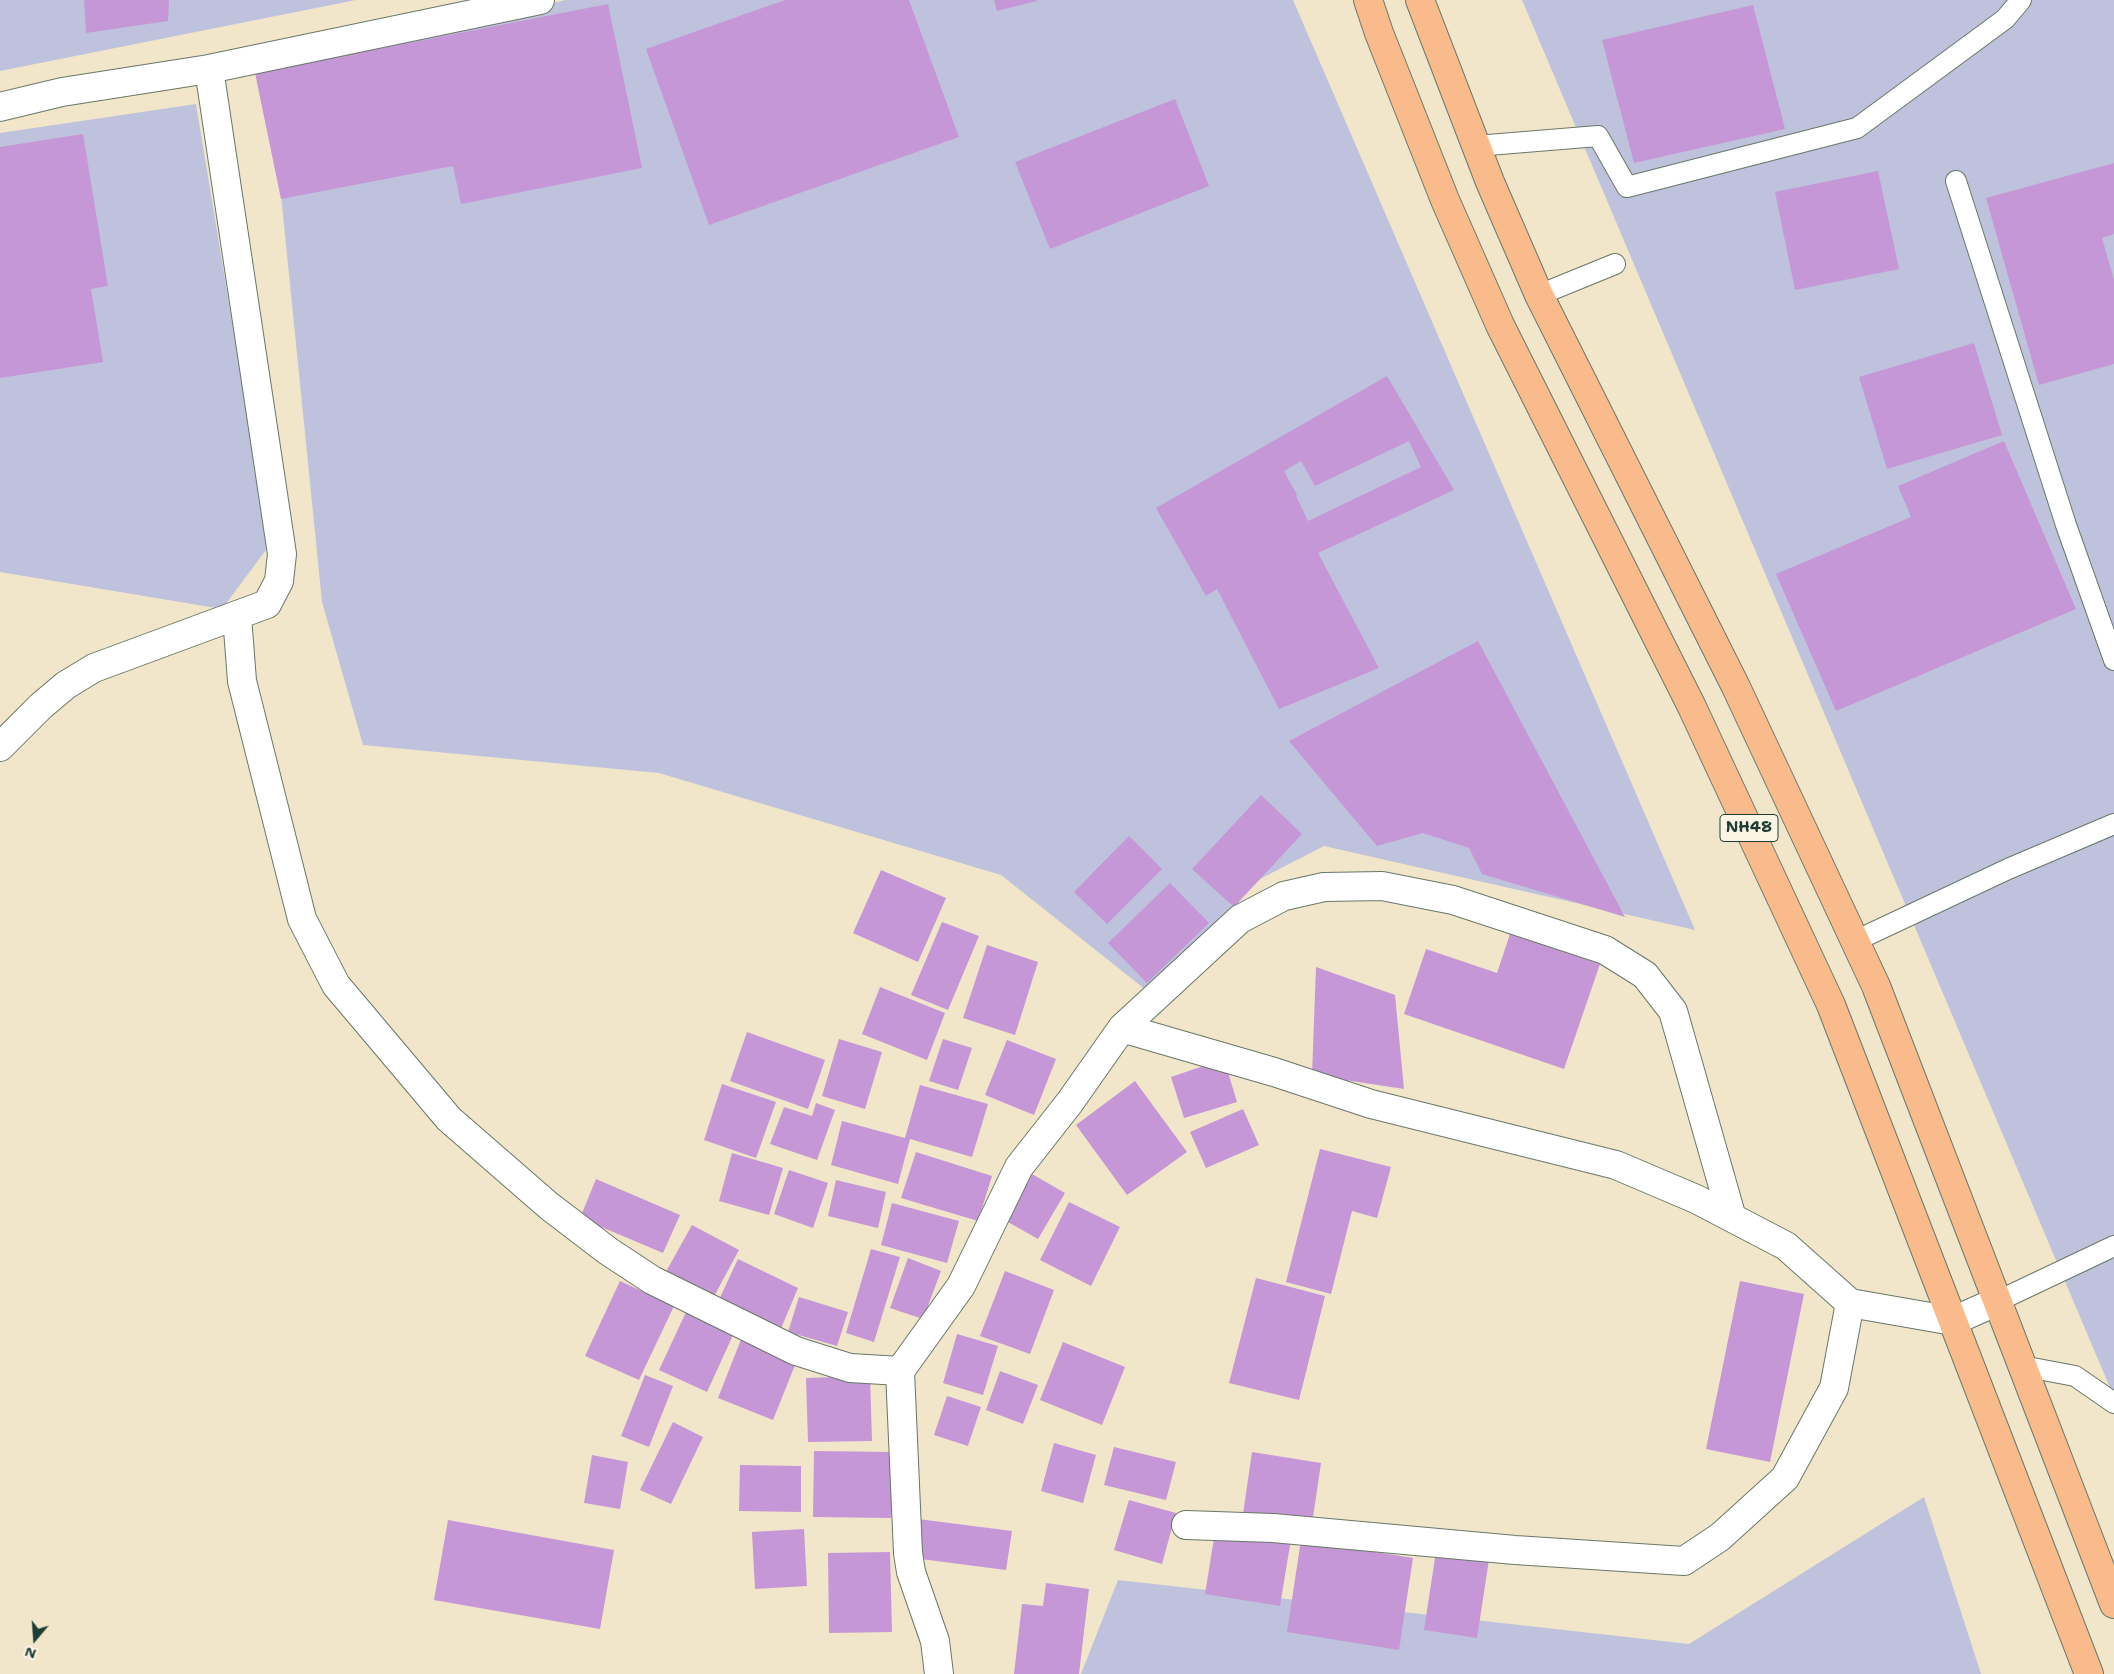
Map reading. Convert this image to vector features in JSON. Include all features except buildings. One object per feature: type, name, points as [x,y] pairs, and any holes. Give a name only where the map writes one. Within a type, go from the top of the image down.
[{"type":"highway","name":"NH48","points":[[1368,0],[1379,33],[1441,190],[1500,325],[1692,707],[1831,1005],[2089,1674]]},
{"type":"highway","name":"NH48","points":[[1420,0],[1476,146],[1539,296],[1736,687],[1876,986],[2114,1604]]},
{"type":"street","points":[[0,108],[62,92],[209,69],[540,0]]},
{"type":"street","points":[[0,747],[66,684],[94,668],[267,604],[279,581],[282,554],[209,69]]},
{"type":"street","points":[[237,616],[242,681],[302,920],[336,985],[449,1119],[549,1206],[608,1251],[652,1280],[796,1351],[850,1368],[900,1371]]},
{"type":"street","points":[[939,1674],[935,1641],[912,1572],[908,1553],[900,1371],[961,1286],[1019,1168],[1070,1102],[1122,1028],[1240,919],[1284,896],[1324,887],[1382,886],[1453,900],[1605,950],[1645,975],[1673,1011],[1732,1218]]},
{"type":"street","points":[[1122,1028],[1274,1072],[1371,1104],[1616,1165],[1696,1199],[1786,1246],[1850,1303],[1953,1321],[1998,1302]]},
{"type":"street","points":[[1186,1525],[1273,1528],[1515,1550],[1684,1561],[1720,1537],[1784,1478],[1834,1388],[1850,1303]]},
{"type":"lane","points":[[1476,146],[1598,136],[1627,187],[1857,128],[2005,19],[2020,0]]},
{"type":"lane","points":[[1956,181],[2066,525],[2114,660]]},
{"type":"lane","points":[[1539,296],[1615,264]]},
{"type":"lane","points":[[1855,941],[2008,869],[2114,824]]},
{"type":"lane","points":[[1998,1302],[2114,1246]]},
{"type":"lane","points":[[2022,1366],[2075,1376],[2114,1403]]},
{"type":"shaded area","points":[[0,0],[356,0],[0,71]]},
{"type":"shaded area","points":[[565,0],[1293,0],[1695,930],[1324,846],[1260,879],[1146,990],[1001,875],[659,773],[363,745],[322,602],[269,76]]},
{"type":"shaded area","points":[[1522,0],[2114,0],[2114,1397]]},
{"type":"shaded area","points":[[196,104],[269,546],[222,609],[0,572],[0,133]]},
{"type":"shaded area","points":[[1924,1497],[1981,1674],[1081,1674],[1118,1580],[1689,1644]]}]
